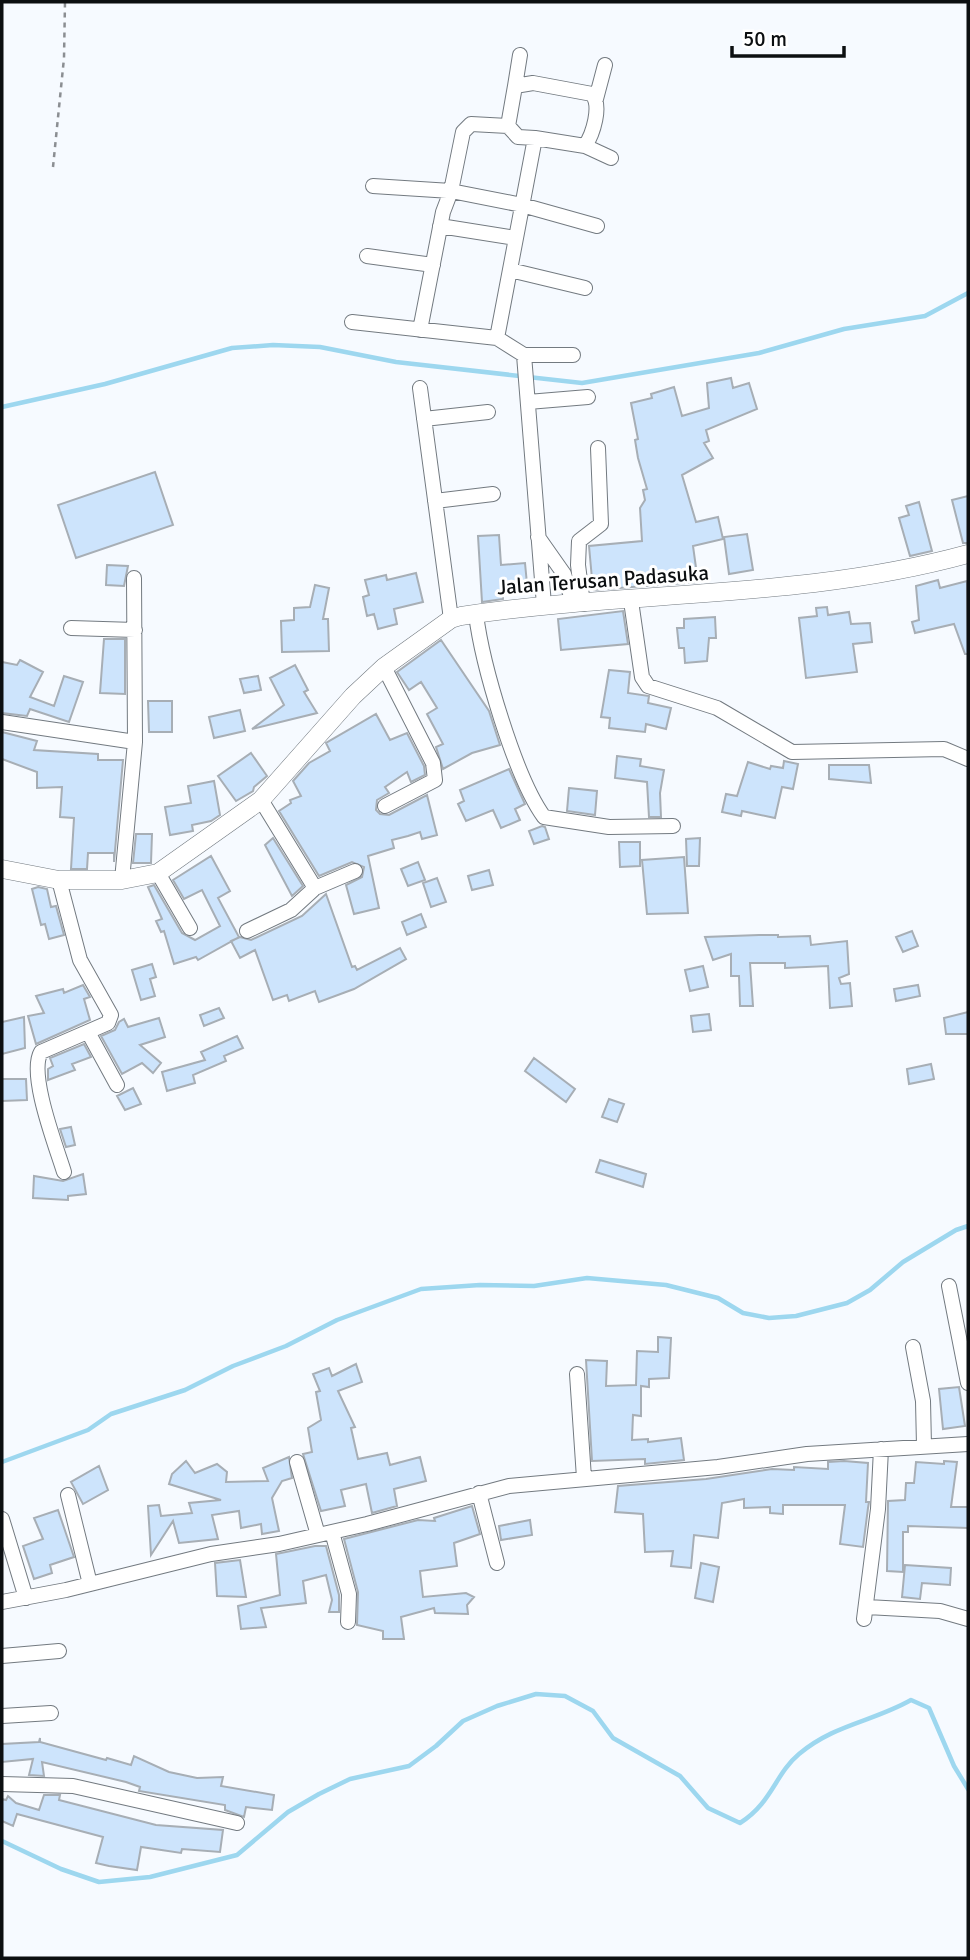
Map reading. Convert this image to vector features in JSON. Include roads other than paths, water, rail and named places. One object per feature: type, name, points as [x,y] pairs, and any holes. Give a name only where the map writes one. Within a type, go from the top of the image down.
[{"type":"street","points":[[508,126],[520,55]]},
{"type":"street","points":[[585,146],[597,109],[596,99],[605,65]]},
{"type":"street","points":[[515,86],[533,83],[592,94],[596,99]]},
{"type":"street","points":[[420,330],[440,226],[465,127],[471,124],[508,126],[518,137],[585,146],[611,158]]},
{"type":"street","points":[[497,338],[535,138]]},
{"type":"street","points":[[373,186],[451,191],[522,205],[597,226]]},
{"type":"street","points":[[440,226],[516,238]]},
{"type":"street","points":[[367,256],[433,265]]},
{"type":"street","points":[[510,270],[585,288]]},
{"type":"street","points":[[352,322],[497,338],[524,355],[573,355]]},
{"type":"street","points":[[524,355],[536,534],[544,605]]},
{"type":"street","points":[[420,388],[451,620]]},
{"type":"street","points":[[528,402],[588,397]]},
{"type":"street","points":[[424,419],[488,412]]},
{"type":"street","points":[[578,603],[579,541],[600,526],[598,448]]},
{"type":"street","points":[[435,501],[493,494]]},
{"type":"street","points":[[536,534],[564,574],[578,603]]},
{"type":"street","name":"Jalan Terusan Padasuka","points":[[2,869],[59,880],[122,880],[158,873],[261,800],[353,696],[384,667],[451,620],[544,605],[631,601],[864,579],[968,554]]},
{"type":"street","points":[[122,880],[135,741],[134,578]]},
{"type":"street","points":[[631,601],[642,677],[648,686],[717,708],[792,752],[944,749],[968,758]]},
{"type":"street","points":[[476,614],[489,674],[518,763],[530,798],[544,817],[609,827],[673,826]]},
{"type":"street","points":[[71,628],[135,629]]},
{"type":"street","points":[[384,667],[435,773],[435,780],[431,783],[384,806]]},
{"type":"street","points":[[2,722],[135,741]]},
{"type":"street","points":[[261,800],[315,888]]},
{"type":"street","points":[[247,931],[291,910],[315,888],[355,872]]},
{"type":"street","points":[[158,873],[190,928]]},
{"type":"street","points":[[59,880],[80,960],[111,1015],[108,1023],[41,1052],[36,1066],[64,1172]]},
{"type":"street","points":[[88,1031],[117,1085]]},
{"type":"street","points":[[949,1286],[968,1383]]},
{"type":"street","points":[[913,1347],[923,1401],[924,1446]]},
{"type":"street","points":[[577,1374],[584,1478]]},
{"type":"street","points":[[2,1602],[90,1584],[211,1554],[325,1534],[479,1493],[584,1478],[881,1449],[968,1444]]},
{"type":"street","points":[[881,1449],[865,1613],[940,1611],[968,1619]]},
{"type":"street","points":[[297,1462],[349,1594],[348,1622]]},
{"type":"street","points":[[479,1493],[497,1563]]},
{"type":"street","points":[[68,1495],[90,1584]]},
{"type":"street","points":[[2,1519],[26,1598]]},
{"type":"street","points":[[2,1656],[59,1651]]},
{"type":"street","points":[[2,1716],[51,1713]]},
{"type":"street","points":[[2,1784],[73,1786],[237,1823]]},
{"type":"waterway","points":[[2,407],[105,384],[232,348],[273,345],[320,347],[396,362],[582,383],[759,353],[844,329],[925,316],[968,293]]},
{"type":"waterway","points":[[2,1462],[88,1430],[111,1414],[185,1390],[233,1366],[286,1346],[337,1320],[421,1289],[480,1285],[534,1286],[587,1278],[666,1285],[718,1298],[743,1313],[769,1318],[796,1316],[847,1303],[870,1290],[903,1262],[956,1230],[968,1226]]},
{"type":"waterway","points":[[2,1841],[61,1869],[99,1882],[150,1877],[237,1855],[288,1812],[319,1794],[350,1779],[409,1766],[463,1721],[497,1706],[536,1694],[565,1696],[593,1711],[613,1738],[680,1776],[708,1808],[740,1823],[759,1807],[784,1770],[799,1754],[826,1736],[911,1700],[929,1708],[954,1766],[968,1789]]}]
